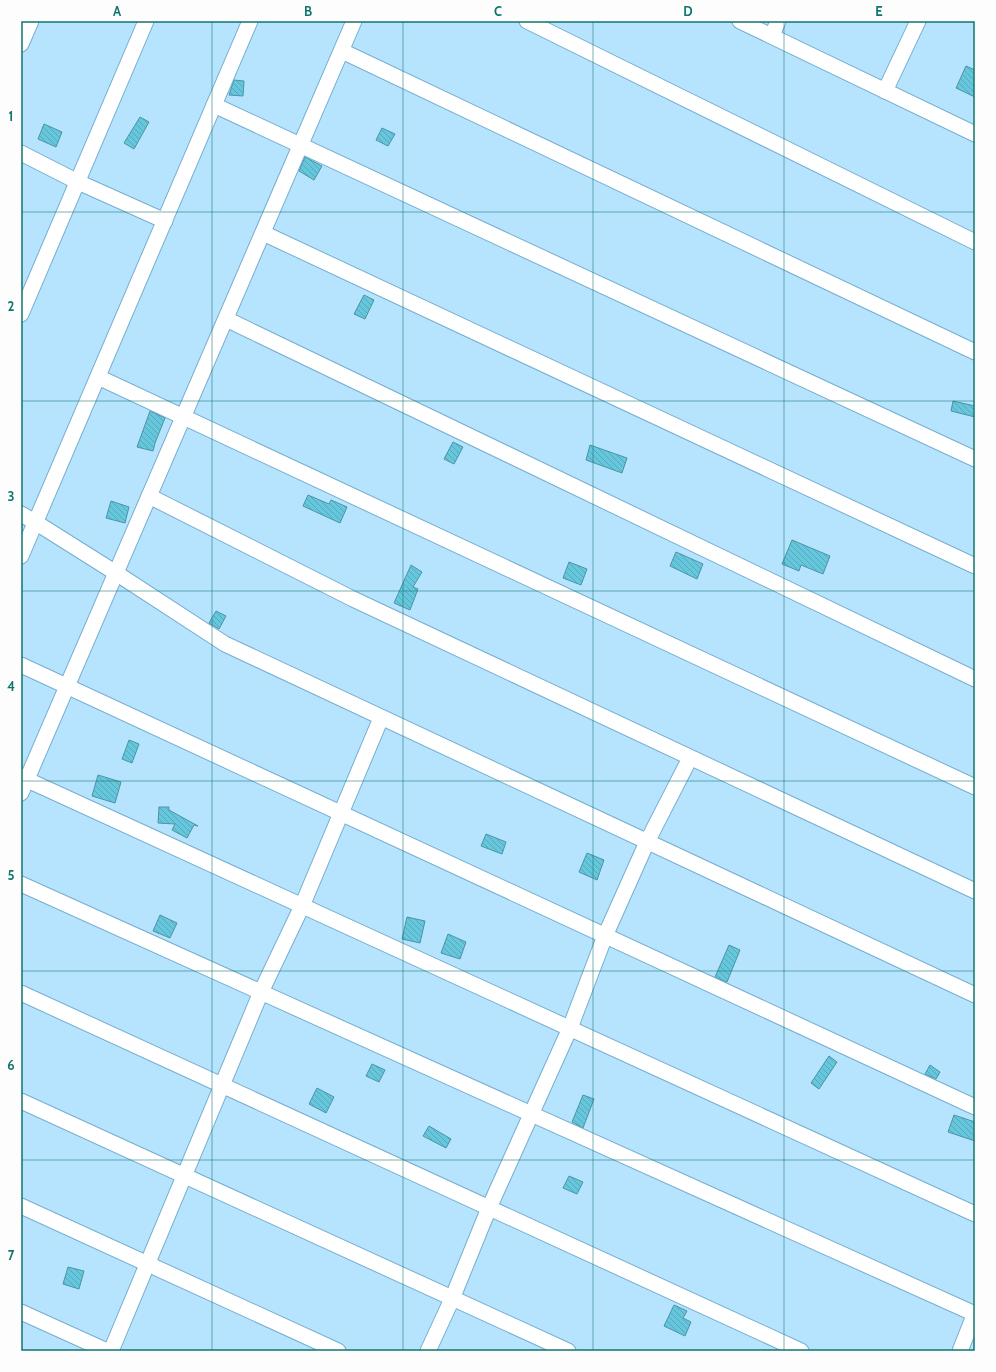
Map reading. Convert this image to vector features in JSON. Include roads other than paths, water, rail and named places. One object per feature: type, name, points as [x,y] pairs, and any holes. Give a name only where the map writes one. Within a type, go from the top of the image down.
[{"type":"street","points":[[21,44],[31,21]]},
{"type":"street","points":[[21,314],[146,21]]},
{"type":"street","points":[[21,556],[250,21]]},
{"type":"street","points":[[354,21],[67,686],[23,783],[302,906],[975,1214]]},
{"type":"street","points":[[527,21],[975,242]]},
{"type":"street","points":[[740,21],[975,134]]},
{"type":"street","points":[[772,36],[778,21]]},
{"type":"street","points":[[885,91],[918,21]]},
{"type":"street","points":[[342,51],[975,352]]},
{"type":"street","points":[[214,105],[975,459]]},
{"type":"street","points":[[21,153],[78,182],[165,221]]},
{"type":"street","points":[[263,233],[975,566]]},
{"type":"street","points":[[226,319],[975,679]]},
{"type":"street","points":[[98,377],[975,787]]},
{"type":"street","points":[[149,496],[353,599],[975,892]]},
{"type":"street","points":[[21,514],[36,522],[225,644],[975,995]]},
{"type":"street","points":[[21,665],[975,1107]]},
{"type":"street","points":[[111,1351],[146,1264],[222,1085],[262,992],[302,906],[381,718]]},
{"type":"street","points":[[428,1351],[452,1299],[489,1208],[570,1028],[605,936],[647,842],[690,758]]},
{"type":"street","points":[[21,884],[975,1313],[960,1351]]},
{"type":"street","points":[[21,993],[801,1351]]},
{"type":"street","points":[[21,1101],[568,1351]]},
{"type":"street","points":[[21,1206],[338,1351]]},
{"type":"street","points":[[21,1312],[107,1351]]}]
